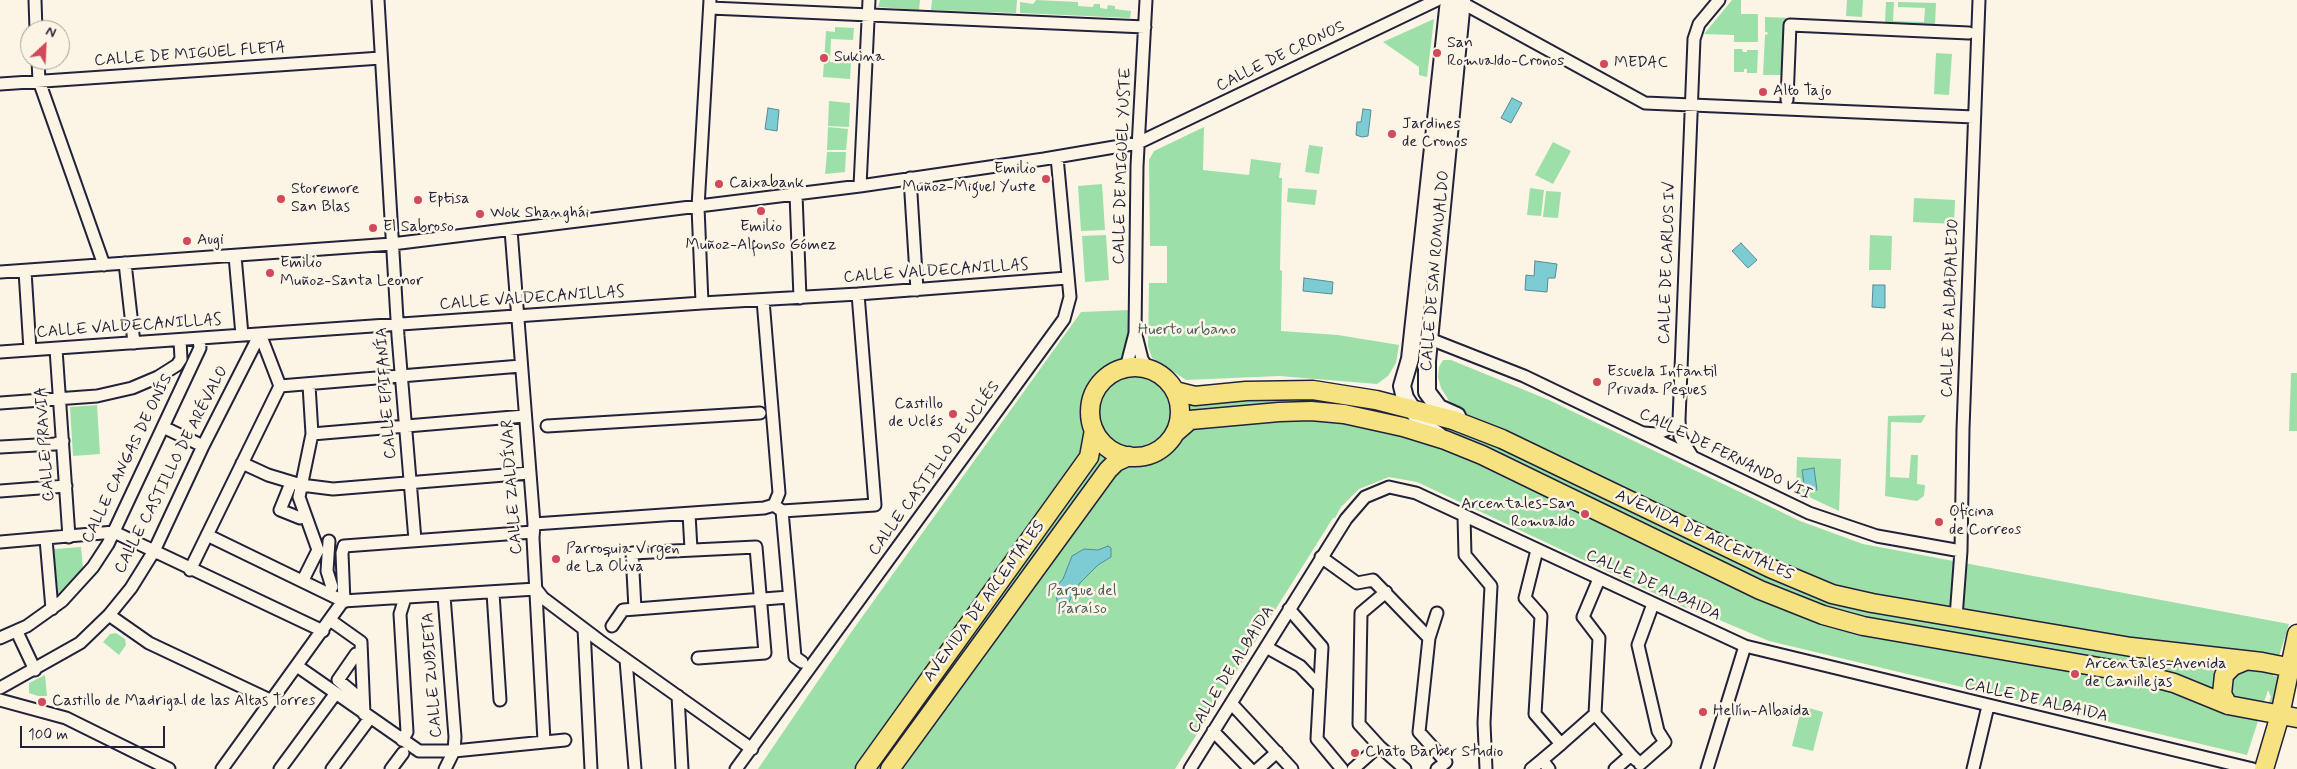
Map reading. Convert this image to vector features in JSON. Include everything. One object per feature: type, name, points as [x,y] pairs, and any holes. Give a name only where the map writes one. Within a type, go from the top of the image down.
[{"type":"main road","name":"CALLE DE SAN ROMUALDO","points":[[1428,392],[1426,373],[1457,1]]},
{"type":"main road","name":"CALLE DE SAN ROMUALDO","points":[[1402,386],[1410,359],[1457,1]]},
{"type":"main road","points":[[1126,368],[1147,368],[1163,377],[1175,391],[1180,416],[1175,433],[1163,448],[1152,454],[1129,456],[1108,448],[1094,430],[1090,411],[1095,392],[1108,376],[1126,368]]},
{"type":"main road","points":[[1376,400],[1389,395],[1402,386],[1411,409],[1431,432],[1445,440]]},
{"type":"main road","name":"AVENIDA DE ARCENTALES","points":[[1175,391],[1195,396],[1246,391],[1313,390],[1376,400],[1453,420],[1514,445],[1770,568],[1832,594],[1872,603],[2167,653],[2245,661],[2294,670]]},
{"type":"main road","points":[[1344,414],[1365,411],[1392,416],[1411,409],[1422,402],[1428,392],[1439,408],[1500,433],[1514,445]]},
{"type":"main road","name":"AVENIDA DE ARCENTALES","points":[[1175,433],[1190,420],[1311,411],[1344,414],[1403,427],[1445,440],[1482,455],[1767,594],[1823,615],[1864,626],[2140,674],[2174,683],[2228,705],[2289,716]]},
{"type":"main road","name":"AVENIDA DE ARCENTALES","points":[[865,769],[1089,457],[1094,430]]},
{"type":"main road","name":"AVENIDA DE ARCENTALES","points":[[890,769],[1108,470],[1116,462],[1129,456]]},
{"type":"main road","points":[[2274,769],[2289,716],[2297,634]]},
{"type":"main road","points":[[2228,705],[2222,694],[2224,675],[2233,666],[2245,661]]},
{"type":"main road","points":[[2264,769],[2289,716]]},
{"type":"street","points":[[35,0],[36,20]]},
{"type":"street","name":"CALLE EPIFANÍA","points":[[378,0],[392,244],[407,427],[409,483],[415,540]]},
{"type":"street","points":[[860,186],[869,0]]},
{"type":"street","name":"CALLE DE MIGUEL YUSTE","points":[[1126,368],[1135,333],[1138,143],[1146,0]]},
{"type":"street","name":"CALLE DE CRONOS","points":[[0,272],[392,244],[860,186],[1138,143],[1437,0]]},
{"type":"street","name":"CALLE DE CARLOS IV","points":[[1695,459],[1686,450],[1680,437],[1678,420],[1694,39],[1699,24],[1719,0]]},
{"type":"street","name":"CALLE DE ALBADALEJO","points":[[1956,617],[1961,551],[1979,0]]},
{"type":"street","points":[[1457,1],[1645,103],[1691,107],[1974,117]]},
{"type":"street","points":[[702,303],[698,207],[710,4],[868,14],[1145,27]]},
{"type":"street","points":[[1787,100],[1790,25],[1969,33]]},
{"type":"street","name":"CALLE DE MIGUEL FLETA","points":[[0,84],[381,58]]},
{"type":"street","points":[[39,70],[40,81],[104,265]]},
{"type":"street","name":"CALLE CASTILLO DE UCLÉS","points":[[736,769],[1064,319],[1070,296],[1057,157]]},
{"type":"street","points":[[910,178],[917,290]]},
{"type":"street","points":[[796,194],[800,298]]},
{"type":"street","name":"CALLE ZALDÍVAR","points":[[511,230],[533,528],[544,741]]},
{"type":"street","points":[[235,256],[242,336]]},
{"type":"street","points":[[125,263],[134,344]]},
{"type":"street","points":[[25,271],[30,350]]},
{"type":"street","name":"CALLE VALDECANILLAS","points":[[0,352],[702,303],[917,290],[1067,278]]},
{"type":"street","name":"CALLE CASTILLO DE UCLÉS","points":[[778,508],[875,505],[858,294]]},
{"type":"street","points":[[763,300],[779,493],[778,508],[795,657],[802,662]]},
{"type":"street","name":"CALLE DE MIGUEL YUSTE","points":[[1135,333],[1142,359],[1147,368]]},
{"type":"street","points":[[190,570],[280,386],[260,334]]},
{"type":"street","name":"CALLE CASTILLO DE ARÉVALO","points":[[0,688],[80,643],[109,615],[131,588],[154,551],[203,446],[260,334]]},
{"type":"street","name":"CALLE CANGAS DE ONÍS","points":[[0,638],[17,632],[52,610],[93,567],[114,532],[200,348],[199,338]]},
{"type":"street","name":"CALLE DE FERNANDO VII","points":[[1430,338],[1524,376],[1809,513],[1842,526],[1877,536],[1961,551]]},
{"type":"street","points":[[0,403],[97,396],[132,388],[158,377],[177,365],[182,359],[180,340]]},
{"type":"street","name":"CALLE PRAVIA","points":[[56,349],[69,537]]},
{"type":"street","points":[[280,386],[521,366]]},
{"type":"street","points":[[309,385],[312,434],[300,497],[304,512],[323,542],[327,571],[332,587]]},
{"type":"street","points":[[547,426],[760,413]]},
{"type":"street","points":[[312,434],[525,416]]},
{"type":"street","points":[[1640,433],[1656,434],[1666,430],[1678,420]]},
{"type":"street","points":[[163,427],[203,446]]},
{"type":"street","points":[[0,447],[56,444],[63,441]]},
{"type":"street","points":[[242,463],[268,475],[301,485],[333,489],[529,474]]},
{"type":"street","points":[[0,491],[66,486]]},
{"type":"street","name":"CALLE DE ALBAIDA","points":[[1190,769],[1346,519],[1365,497],[1390,487],[1416,493],[1745,646],[2253,769]]},
{"type":"street","points":[[289,488],[280,510],[300,518]]},
{"type":"street","points":[[222,769],[344,601],[342,553],[344,546],[689,514],[778,508]]},
{"type":"street","points":[[689,514],[691,549]]},
{"type":"street","points":[[1464,516],[1465,555],[1491,586],[1484,724],[1486,769]]},
{"type":"street","points":[[0,542],[114,532],[190,570],[323,631]]},
{"type":"street","points":[[207,535],[344,601],[536,589],[542,598],[752,749]]},
{"type":"street","points":[[46,539],[52,610]]},
{"type":"street","points":[[303,580],[323,542]]},
{"type":"street","points":[[635,609],[632,553],[756,546],[765,653],[698,658]]},
{"type":"street","points":[[1538,550],[1525,598],[1541,616],[1535,714],[1561,744]]},
{"type":"street","points":[[1322,557],[1357,584],[1373,580],[1429,638]]},
{"type":"street","points":[[1531,769],[1546,765],[1561,744],[1594,714],[1599,638],[1583,617],[1599,579]]},
{"type":"street","points":[[493,592],[500,700]]},
{"type":"street","points":[[1386,592],[1361,614],[1359,724],[1379,746],[1405,769]]},
{"type":"street","name":"CALLE ZUBIETA","points":[[444,596],[454,751]]},
{"type":"street","points":[[612,626],[623,610],[789,597]]},
{"type":"street","points":[[402,740],[408,732],[400,614],[405,598]]},
{"type":"street","points":[[1594,714],[1642,766],[1665,742],[1658,731],[1638,645],[1653,604]]},
{"type":"street","points":[[1289,609],[1322,647],[1317,739],[1342,769]]},
{"type":"street","points":[[1437,613],[1429,638],[1418,732],[1441,765]]},
{"type":"street","points":[[109,615],[149,642],[272,701]]},
{"type":"street","points":[[330,620],[361,642],[367,716],[332,769]]},
{"type":"street","points":[[584,629],[591,769]]},
{"type":"street","points":[[17,632],[35,670]]},
{"type":"street","points":[[1707,769],[1745,646]]},
{"type":"street","points":[[1266,647],[1300,666],[1320,687]]},
{"type":"street","points":[[356,654],[338,680],[357,696]]},
{"type":"street","points":[[626,660],[635,769]]},
{"type":"street","points":[[297,666],[419,751],[454,751],[565,740]]},
{"type":"street","points":[[280,769],[336,694]]},
{"type":"street","points":[[678,696],[682,769]]},
{"type":"street","points":[[0,700],[66,718],[162,767]]},
{"type":"street","points":[[1231,703],[1292,769]]},
{"type":"street","points":[[1973,769],[1988,706]]},
{"type":"street","points":[[1213,732],[1250,769]]},
{"type":"street","points":[[1353,769],[1379,746]]},
{"type":"street","points":[[444,769],[454,751]]},
{"type":"street","points":[[1200,752],[1200,769]]},
{"type":"street","points":[[1258,769],[1277,752]]},
{"type":"street","points":[[391,769],[403,753]]},
{"type":"street","points":[[1615,769],[1631,755]]},
{"type":"green space","points":[[880,0],[920,0],[919,10],[878,7]]},
{"type":"green space","points":[[932,0],[1017,0],[1016,13],[931,10]]},
{"type":"green space","points":[[1036,0],[1078,2],[1078,6],[1093,7],[1094,4],[1100,4],[1100,8],[1107,9],[1108,5],[1115,6],[1115,9],[1131,11],[1130,18],[1020,13],[1020,2],[1033,4]]},
{"type":"green space","points":[[1732,0],[1741,0],[1741,14],[1758,14],[1758,42],[1734,42],[1734,35],[1704,34]]},
{"type":"green space","points":[[1847,0],[1863,0],[1862,17],[1846,16]]},
{"type":"green space","points":[[1886,2],[1894,2],[1893,21],[1924,22],[1925,8],[1898,7],[1898,2],[1936,3],[1935,25],[1885,23]]},
{"type":"green space","points":[[1765,17],[1819,19],[1818,21],[1785,20],[1783,75],[1763,75],[1765,35],[1768,34],[1765,32]]},
{"type":"green space","points":[[1434,19],[1427,77],[1419,75],[1419,67],[1383,42]]},
{"type":"green space","points":[[835,27],[854,28],[853,40],[831,39],[830,62],[851,63],[850,79],[823,77],[826,31],[835,32]]},
{"type":"green space","points":[[1734,49],[1742,49],[1743,52],[1758,50],[1757,73],[1747,73],[1747,69],[1744,69],[1744,72],[1734,72]]},
{"type":"green space","points":[[1936,53],[1952,54],[1949,95],[1934,94]]},
{"type":"green space","points":[[829,101],[850,103],[849,127],[828,126]]},
{"type":"green space","points":[[828,127],[848,129],[846,150],[827,150]]},
{"type":"green space","name":"Huerto urbano","points":[[1204,127],[1203,170],[1249,175],[1251,159],[1281,163],[1279,178],[1282,178],[1281,331],[1338,335],[1399,345],[1396,363],[1388,376],[1377,384],[1279,376],[1186,380],[1152,358],[1148,346],[1149,283],[1167,283],[1167,246],[1150,246],[1149,160],[1154,151]]},
{"type":"green space","points":[[1553,142],[1571,151],[1553,184],[1535,175]]},
{"type":"green space","points":[[1309,145],[1323,147],[1319,174],[1305,172]]},
{"type":"green space","points":[[827,152],[846,152],[845,172],[825,174]]},
{"type":"green space","points":[[1102,184],[1105,230],[1081,231],[1078,186]]},
{"type":"green space","points":[[1288,188],[1317,190],[1315,205],[1287,202]]},
{"type":"green space","points":[[1530,188],[1544,190],[1541,216],[1527,215]]},
{"type":"green space","points":[[1546,191],[1561,192],[1558,218],[1543,217]]},
{"type":"green space","points":[[1914,198],[1955,200],[1954,224],[1913,222]]},
{"type":"green space","points":[[1106,235],[1109,280],[1085,282],[1082,236]]},
{"type":"green space","points":[[1870,235],[1892,236],[1891,270],[1869,270]]},
{"type":"green space","name":"Parque del Paraíso","points":[[1129,310],[1132,357],[1163,373],[1185,388],[1253,382],[1317,384],[1398,396],[1454,409],[1441,388],[1438,377],[1439,367],[1443,360],[1451,360],[1549,400],[1800,521],[1863,544],[2289,624],[2273,676],[2281,677],[2275,704],[2269,702],[2271,697],[2268,690],[2247,755],[1769,641],[1684,605],[1688,609],[1417,482],[1389,477],[1359,489],[1341,507],[1175,769],[758,769],[852,631],[1081,312]]},
{"type":"green space","points":[[2291,373],[2297,373],[2297,431],[2289,431]]},
{"type":"green space","points":[[97,405],[100,454],[73,456],[70,407]]},
{"type":"green space","points":[[1926,415],[1921,423],[1891,422],[1890,477],[1909,478],[1911,455],[1918,455],[1917,484],[1925,485],[1924,496],[1917,501],[1885,496],[1888,416]]},
{"type":"green space","points":[[1797,457],[1841,459],[1839,511],[1796,491]]},
{"type":"green space","points":[[81,547],[83,568],[58,594],[54,549]]},
{"type":"green space","points":[[116,633],[125,639],[126,645],[119,655],[103,642],[110,634]]},
{"type":"green space","points":[[45,675],[47,696],[29,693],[29,683]]},
{"type":"green space","points":[[1802,706],[1823,712],[1813,751],[1792,746]]},
{"type":"water","points":[[1512,98],[1522,103],[1511,123],[1501,118]]},
{"type":"water","points":[[768,108],[779,110],[777,131],[765,129]]},
{"type":"water","points":[[1363,109],[1371,110],[1368,136],[1362,137],[1356,135],[1357,122],[1361,122]]},
{"type":"water","points":[[1741,243],[1757,260],[1748,268],[1732,251]]},
{"type":"water","points":[[1535,261],[1557,264],[1555,278],[1548,278],[1547,292],[1525,290],[1526,275],[1534,276]]},
{"type":"water","points":[[1304,278],[1333,282],[1332,294],[1303,291]]},
{"type":"water","points":[[1873,285],[1885,285],[1885,308],[1872,307]]},
{"type":"water","points":[[1814,468],[1817,490],[1805,491],[1802,470]]},
{"type":"water","points":[[1108,546],[1111,548],[1111,557],[1098,565],[1080,583],[1065,611],[1062,612],[1057,602],[1056,587],[1063,579],[1072,556],[1084,549],[1098,550]]},
{"type":"place","name":"San Romualdo-Cronos","points":[[1437,53]]},
{"type":"place","name":"Sukina","points":[[824,58]]},
{"type":"place","name":"MEDAC","points":[[1604,64]]},
{"type":"place","name":"Alto Tajo","points":[[1763,92]]},
{"type":"place","name":"Jardines de Cronos","points":[[1392,134]]},
{"type":"place","name":"Emilio Muñoz-Miguel Yuste","points":[[1046,179]]},
{"type":"place","name":"Caixabank","points":[[719,184]]},
{"type":"place","name":"Storemore San Blas","points":[[281,199]]},
{"type":"place","name":"Eptisa","points":[[418,200]]},
{"type":"place","name":"Emilio Muñoz-Alfonso Gómez","points":[[761,211]]},
{"type":"place","name":"Wok Shanghái","points":[[480,214]]},
{"type":"place","name":"El Sabroso","points":[[373,228]]},
{"type":"place","name":"Augi","points":[[187,241]]},
{"type":"place","name":"Emilio Muñoz-Santa Leonor","points":[[270,273]]},
{"type":"place","name":"Escuela Infantil Privada Peques","points":[[1597,382]]},
{"type":"place","name":"Castillo de Uclés","points":[[953,414]]},
{"type":"place","name":"Arcentales-San Romualdo","points":[[1585,514]]},
{"type":"place","name":"Oficina de Correos","points":[[1939,522]]},
{"type":"place","name":"Parroquia Virgen de La Oliva","points":[[556,559]]},
{"type":"place","name":"Arcentales-Avenida de Canillejas","points":[[2075,674]]},
{"type":"place","name":"Castillo de Madrigal de las Altas Torres","points":[[42,702]]},
{"type":"place","name":"Hellín-Albaida","points":[[1703,712]]},
{"type":"place","name":"Chato Barber Studio","points":[[1355,753]]}]
